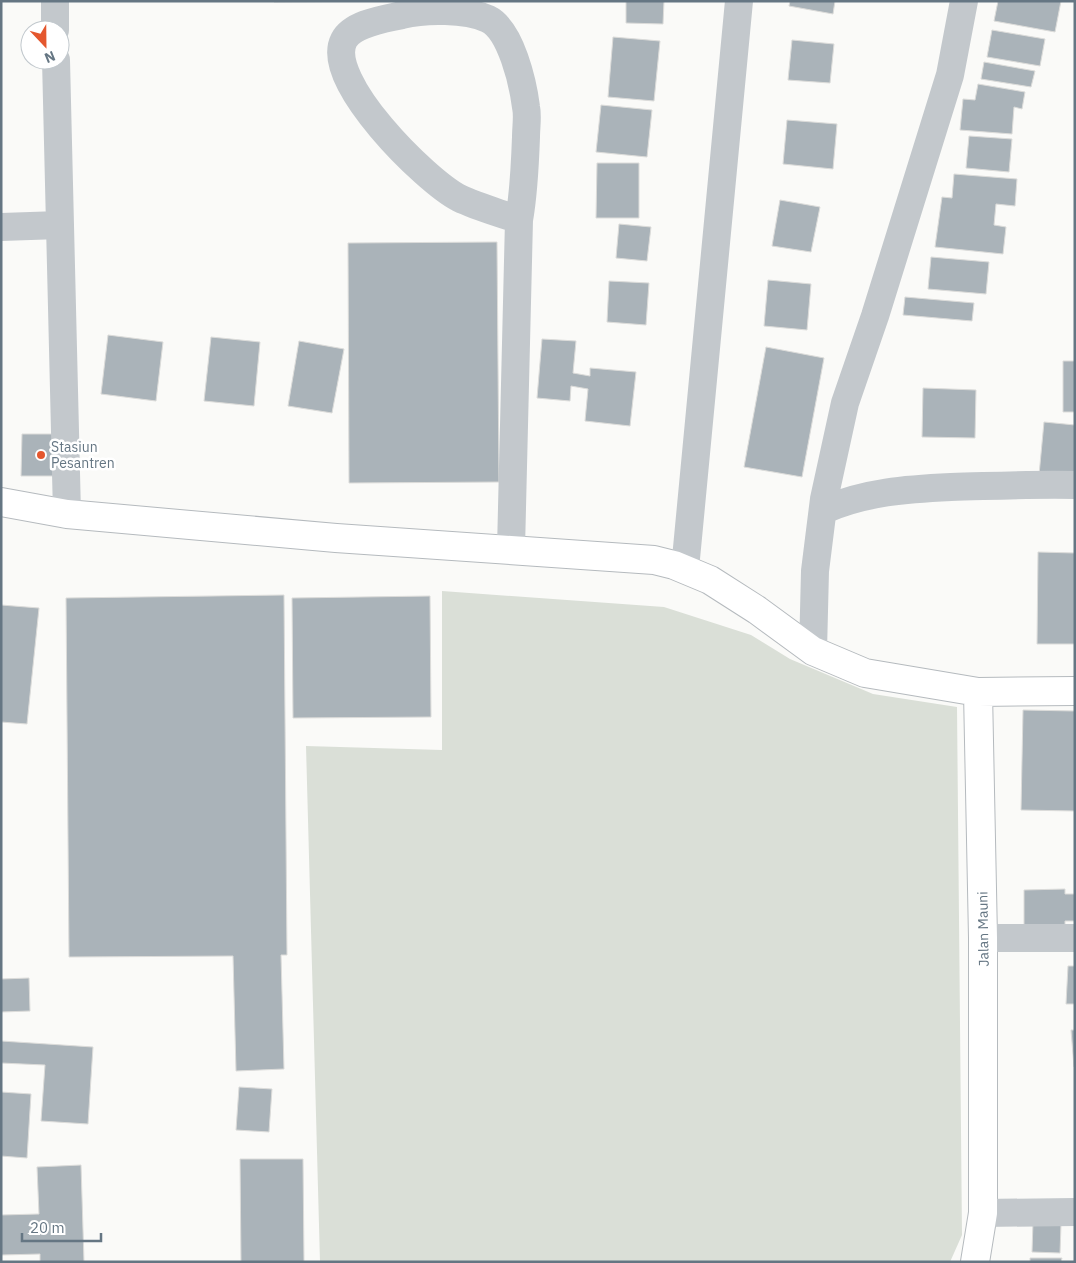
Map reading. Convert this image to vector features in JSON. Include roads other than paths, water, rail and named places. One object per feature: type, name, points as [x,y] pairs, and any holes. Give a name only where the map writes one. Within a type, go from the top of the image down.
[{"type":"main road","points":[[1,502],[68,514],[326,537],[654,560],[685,569],[723,588],[813,651],[865,673],[978,692],[1075,691]]},
{"type":"main road","name":"Jalan Mauni","points":[[975,1262],[983,1213],[983,938],[978,692]]},
{"type":"street","points":[[55,1],[55,20]]},
{"type":"street","points":[[685,569],[739,1]]},
{"type":"street","points":[[813,651],[815,571],[824,510],[844,403],[875,316],[950,75],[964,1]]},
{"type":"street","points":[[511,549],[520,220],[524,189],[526,108],[509,46],[506,37],[489,20],[458,12],[407,14],[363,24],[344,39],[340,55],[350,79],[370,115],[398,148],[428,176],[459,198],[520,220]]},
{"type":"street","points":[[56,70],[68,514]]},
{"type":"street","points":[[1,227],[60,225]]},
{"type":"street","points":[[824,510],[861,496],[918,488],[1014,484],[1075,484]]},
{"type":"street","points":[[983,938],[1075,938]]},
{"type":"street","points":[[983,1213],[1075,1212]]},
{"type":"place","name":"Stasiun Pesantren","points":[[41,455]]}]
